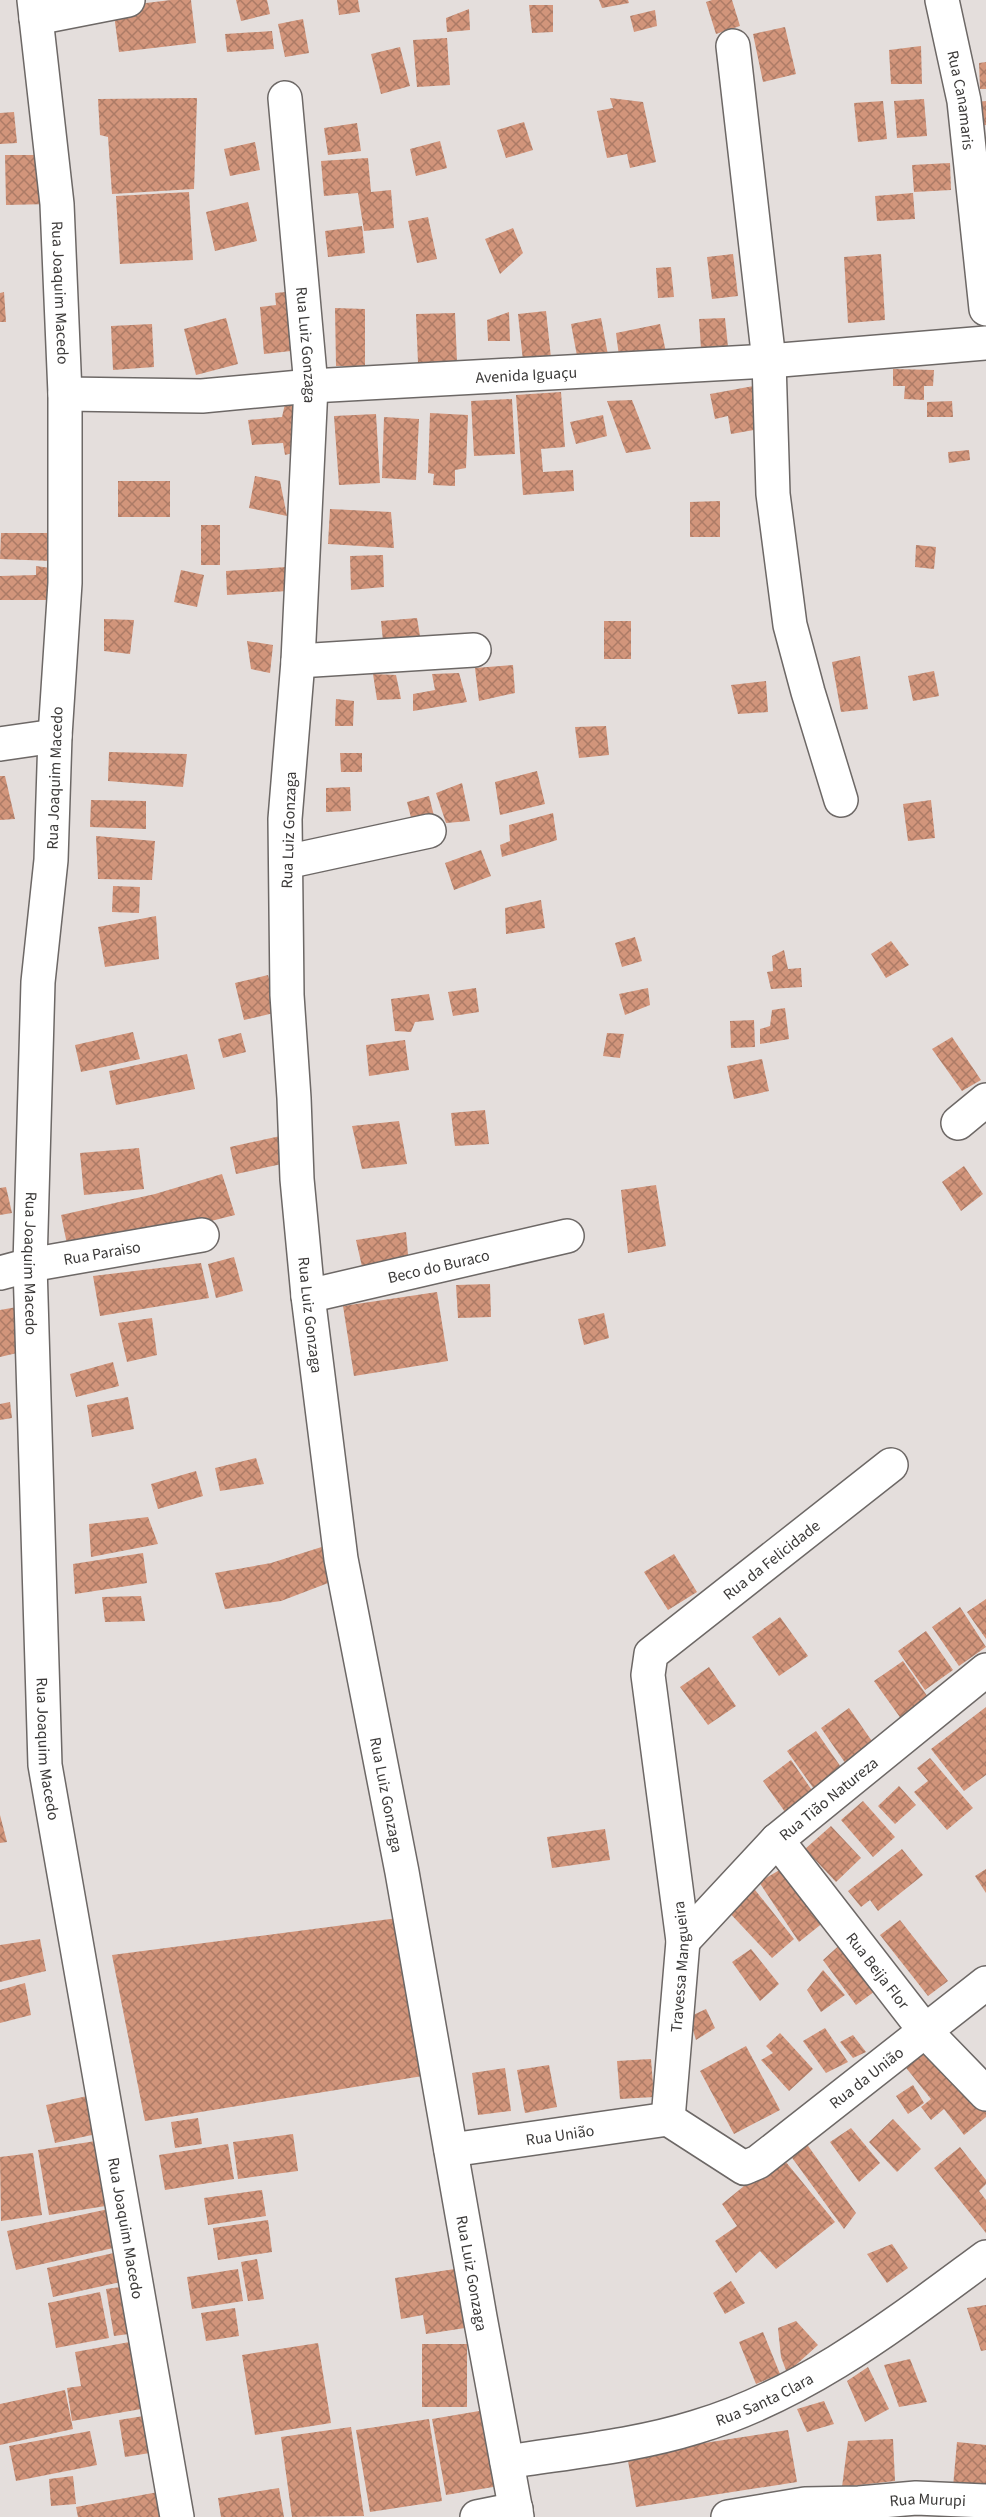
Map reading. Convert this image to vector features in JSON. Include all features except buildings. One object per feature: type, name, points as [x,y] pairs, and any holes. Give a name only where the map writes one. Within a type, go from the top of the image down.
[{"type":"street","points":[[35,9],[128,0]]},
{"type":"street","name":"Rua Canamaris","points":[[942,0],[964,101],[986,309]]},
{"type":"street","name":"Rua Joaquim Macedo","points":[[35,9],[57,204],[65,394],[65,583],[55,736],[51,860],[38,982],[15,1269],[45,1765],[177,2517]]},
{"type":"street","points":[[733,46],[769,361],[773,494],[790,625],[816,723],[841,800]]},
{"type":"street","name":"Rua Luiz Gonzaga","points":[[285,98],[311,387],[298,661],[285,819],[287,995],[297,1179],[341,1559],[402,1872],[517,2513]]},
{"type":"street","name":"Avenida Iguaçu","points":[[65,394],[202,396],[311,387],[769,361],[986,343]]},
{"type":"street","points":[[298,661],[474,650]]},
{"type":"street","points":[[0,744],[55,736]]},
{"type":"street","points":[[286,862],[429,831]]},
{"type":"street","points":[[958,1123],[986,1100]]},
{"type":"street","name":"Rua Paraiso","points":[[15,1269],[202,1234]]},
{"type":"street","name":"Beco do Buraco","points":[[309,1296],[567,1236]]},
{"type":"street","name":"Rua da Felicidade","points":[[651,1654],[891,1465]]},
{"type":"street","name":"Travessa Mangueira","points":[[651,1654],[648,1675],[683,1941],[668,2119]]},
{"type":"street","name":"Rua Tião Natureza","points":[[683,1941],[777,1840],[986,1670]]},
{"type":"street","name":"Rua Beija Flor","points":[[777,1840],[926,2032],[986,2094]]},
{"type":"street","name":"Rua da União","points":[[668,2119],[744,2168],[758,2163],[986,1983]]},
{"type":"street","name":"Rua União","points":[[451,2151],[668,2119]]},
{"type":"street","name":"Rua Santa Clara","points":[[507,2462],[623,2444],[716,2421],[853,2353],[986,2257]]},
{"type":"street","name":"Rua Murupi","points":[[728,2517],[916,2498],[986,2501]]},
{"type":"street","points":[[477,2517],[517,2513]]}]
